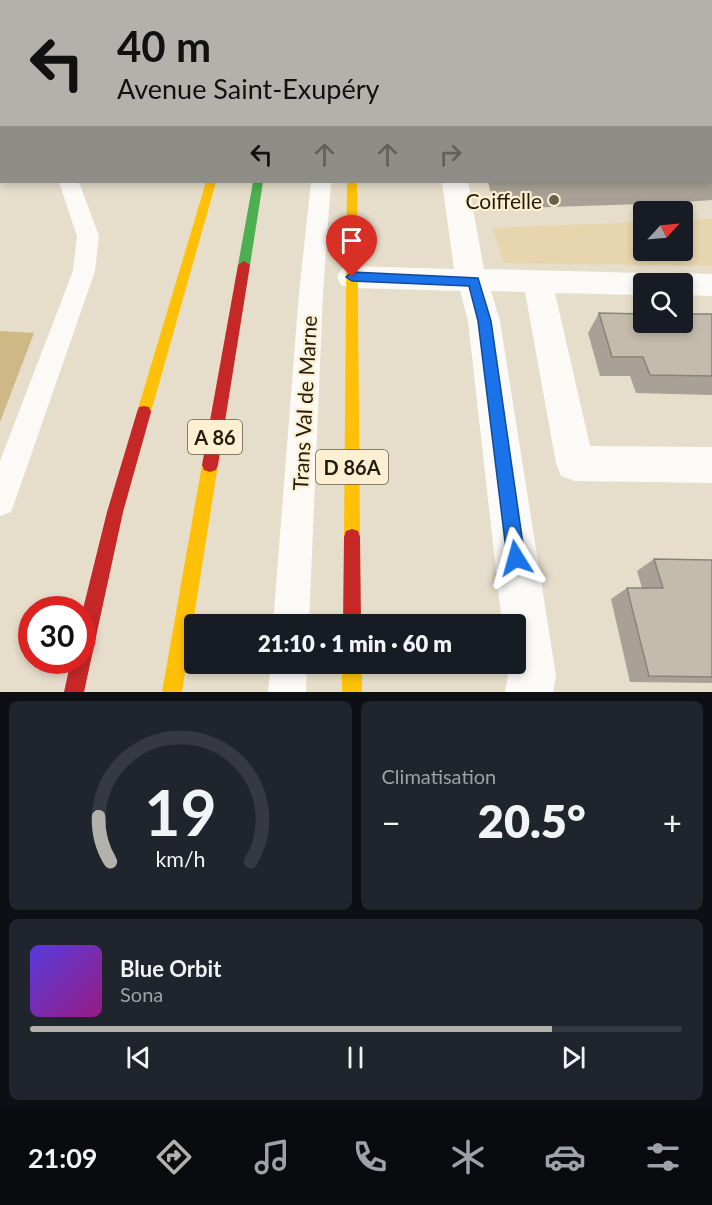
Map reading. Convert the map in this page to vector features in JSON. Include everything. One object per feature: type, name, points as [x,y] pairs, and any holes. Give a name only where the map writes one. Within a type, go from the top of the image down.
[{"type":"main road","points":[[96,596],[115,512],[211,183]]},
{"type":"main road","name":"A 86","points":[[172,692],[258,183]]},
{"type":"main road","points":[[352,183],[352,277]]},
{"type":"main road","name":"D 86A","points":[[352,277],[352,614]]},
{"type":"main road","points":[[74,692],[78,674]]},
{"type":"main road","points":[[352,674],[352,692]]},
{"type":"street","points":[[455,183],[465,254],[484,321],[532,676],[529,692]]},
{"type":"street","points":[[352,277],[474,282],[633,284]]},
{"type":"street","points":[[538,283],[574,464],[712,465]]},
{"type":"street","points":[[693,284],[712,285]]},
{"type":"lane","points":[[0,501],[84,271],[88,236],[69,183]]},
{"type":"lane","name":"Trans Val de Marne","points":[[292,614],[311,293],[321,183]]},
{"type":"lane","points":[[287,692],[288,674]]},
{"type":"shaded area","points":[[712,219],[712,266],[504,263],[492,228],[633,222],[633,261],[693,261],[693,220]]},
{"type":"shaded area","points":[[0,331],[34,333],[0,422]]},
{"type":"building","points":[[599,313],[633,314],[633,333],[693,333],[693,314],[712,314],[712,376],[650,375],[643,357],[612,357]]},
{"type":"building","points":[[654,559],[712,560],[712,677],[649,676],[627,588],[663,588]]},
{"type":"traffic: fast","points":[[244,265],[258,183]]},
{"type":"traffic: slow","points":[[144,412],[211,183]]},
{"type":"traffic: slow","points":[[352,183],[352,537]]},
{"type":"traffic: slow","points":[[172,692],[210,465]]},
{"type":"traffic: slow","points":[[352,674],[352,692]]},
{"type":"traffic: jam","points":[[210,465],[244,265]]},
{"type":"traffic: jam","points":[[96,596],[115,512],[144,412]]},
{"type":"traffic: jam","points":[[352,537],[352,614]]},
{"type":"traffic: jam","points":[[74,692],[78,674]]},
{"type":"place","name":"Coiffelle","points":[[554,200]]},
{"type":"route","points":[[352,277],[474,282],[484,321],[516,558]]}]
